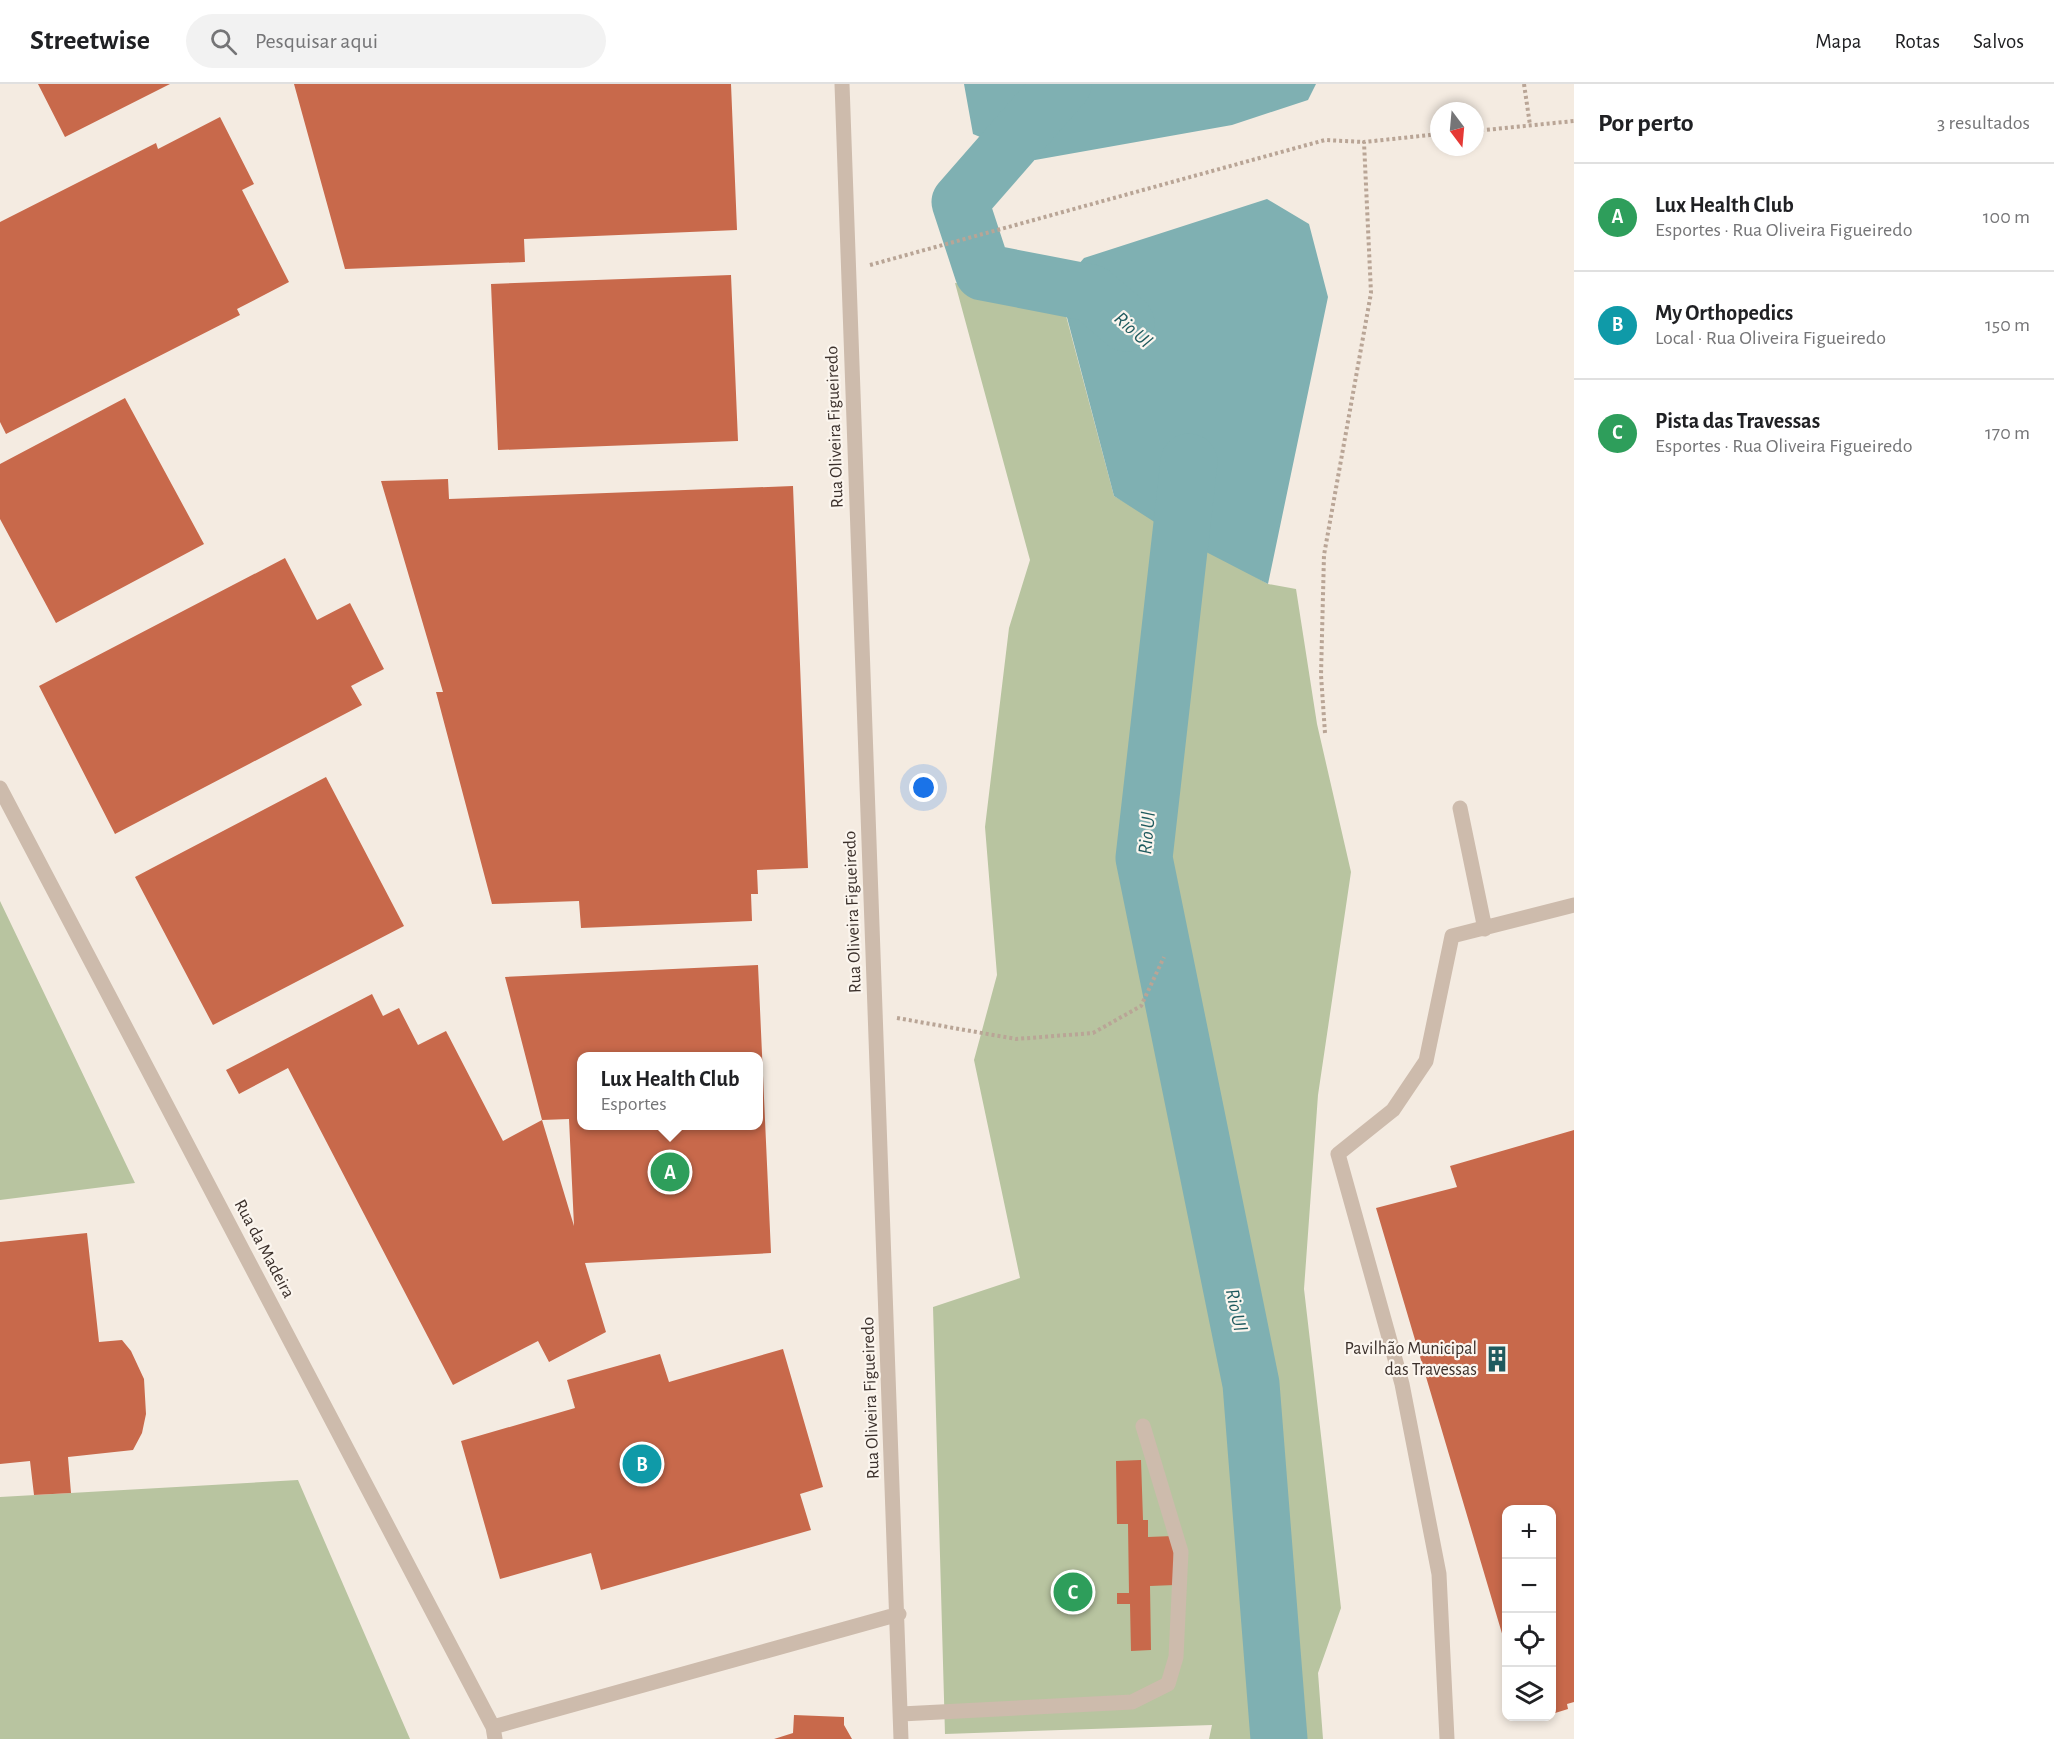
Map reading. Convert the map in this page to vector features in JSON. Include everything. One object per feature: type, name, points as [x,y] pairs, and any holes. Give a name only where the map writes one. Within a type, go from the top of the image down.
[{"type":"street","name":"Rua Oliveira Figueiredo","points":[[843,84],[899,1614],[901,1739]]},
{"type":"street","name":"Rua da Madeira","points":[[0,788],[494,1733]]},
{"type":"street","points":[[1460,808],[1485,929]]},
{"type":"street","points":[[1447,1739],[1439,1574],[1402,1384],[1338,1154],[1393,1110],[1426,1061],[1452,936],[1574,905]]},
{"type":"street","points":[[901,1714],[1132,1702],[1168,1684],[1176,1658],[1181,1552],[1143,1426]]},
{"type":"street","points":[[494,1733],[899,1614]]},
{"type":"path","points":[[1524,84],[1530,125]]},
{"type":"path","points":[[1484,130],[1574,121]]},
{"type":"path","points":[[849,271],[1326,140],[1364,142],[1430,135]]},
{"type":"path","points":[[1325,733],[1321,675],[1324,555],[1371,293],[1364,142]]},
{"type":"path","points":[[876,1014],[1016,1039],[1093,1033],[1141,1006],[1164,957]]},
{"type":"green space","points":[[955,283],[1060,293],[1114,496],[1268,584],[1296,589],[1317,724],[1351,872],[1318,1095],[1304,1289],[1341,1608],[1318,1673],[1323,1739],[1209,1739],[1212,1725],[945,1734],[933,1307],[1020,1278],[974,1060],[997,975],[985,827],[1009,628],[1030,560]]},
{"type":"green space","points":[[0,901],[135,1183],[0,1200]]},
{"type":"green space","points":[[298,1480],[410,1739],[0,1739],[0,1497]]},
{"type":"water","points":[[964,84],[1316,84],[1308,100],[1232,125],[1035,160],[973,134]]},
{"type":"water","points":[[1267,199],[1309,224],[1328,297],[1268,584],[1181,539],[1114,496],[1059,287],[1084,258]]},
{"type":"building","points":[[38,84],[170,84],[65,137]]},
{"type":"building","points":[[294,84],[731,84],[737,230],[524,239],[525,262],[345,269]]},
{"type":"building","points":[[220,117],[254,184],[242,190],[289,282],[237,309],[240,315],[6,434],[0,422],[0,222],[156,143],[158,149]]},
{"type":"building","points":[[731,275],[738,441],[498,450],[491,284]]},
{"type":"building","points":[[125,398],[204,544],[56,623],[0,519],[0,464]]},
{"type":"building","points":[[448,479],[449,499],[793,486],[808,868],[757,870],[758,894],[751,894],[752,921],[581,928],[579,901],[492,904],[436,692],[443,692],[381,481]]},
{"type":"building","points":[[285,558],[317,620],[350,603],[384,669],[351,686],[362,705],[115,834],[39,686]]},
{"type":"building","points":[[326,777],[404,926],[213,1025],[135,877]]},
{"type":"building","points":[[758,965],[762,1052],[577,1052],[577,1130],[763,1130],[763,1076],[771,1253],[585,1263],[606,1332],[549,1362],[538,1341],[453,1385],[288,1068],[239,1094],[226,1070],[372,994],[383,1016],[399,1008],[418,1045],[446,1031],[503,1141],[542,1120],[505,977]],"holes":[[[569,1119],[574,1226],[542,1120]]]},
{"type":"building","name":"Pavilhão Municipal das Travessas","points":[[1574,1130],[1574,1702],[1567,1704],[1568,1709],[1556,1713],[1556,1505],[1502,1505],[1502,1633],[1376,1208],[1457,1187],[1450,1166]]},
{"type":"building","points":[[87,1233],[99,1342],[122,1340],[131,1351],[144,1379],[146,1414],[142,1433],[133,1450],[68,1457],[71,1493],[34,1495],[30,1461],[0,1464],[0,1242]]},
{"type":"building","points":[[783,1349],[823,1487],[800,1494],[811,1530],[601,1590],[591,1553],[500,1579],[461,1441],[575,1408],[567,1380],[660,1354],[669,1382]]},
{"type":"building","points":[[1141,1460],[1143,1520],[1148,1520],[1148,1537],[1173,1536],[1175,1585],[1150,1586],[1151,1650],[1131,1651],[1130,1604],[1117,1604],[1117,1593],[1129,1593],[1128,1524],[1117,1524],[1116,1461]]},
{"type":"building","points":[[794,1715],[844,1717],[844,1725],[852,1739],[774,1739],[793,1733]]},
{"type":"waterway","name":"Rio Ul","points":[[1063,84],[960,202],[983,272],[1091,293],[1126,323]]},
{"type":"waterway","name":"Rio Ul","points":[[1189,462],[1144,858],[1251,1384],[1279,1739]]},
{"type":"place","name":"Lux Health Club","points":[[670,1172]]},
{"type":"place","name":"Pavilhão Municipal das Travessas","points":[[1497,1359]]},
{"type":"place","name":"My Orthopedics","points":[[642,1464]]},
{"type":"place","name":"Pista das Travessas","points":[[1073,1592]]}]
